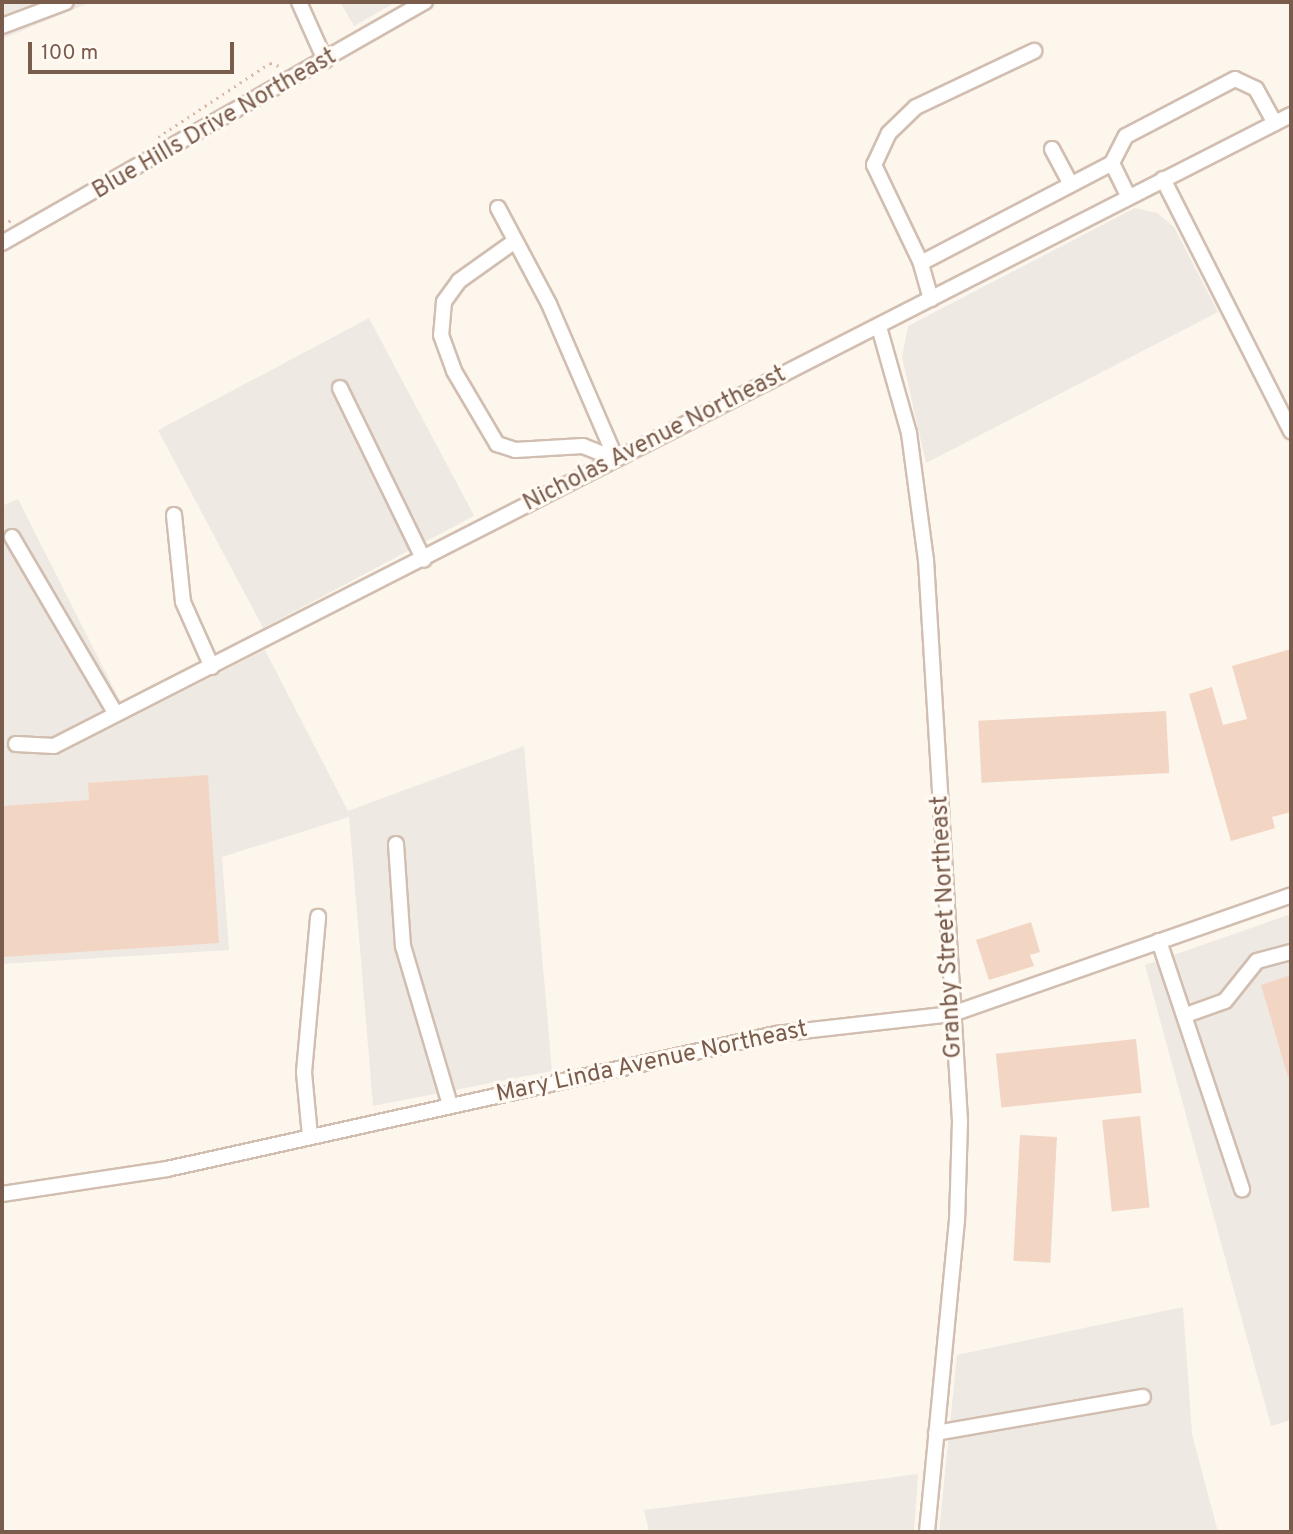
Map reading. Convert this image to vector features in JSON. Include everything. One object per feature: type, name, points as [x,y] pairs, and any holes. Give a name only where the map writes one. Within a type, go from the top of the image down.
[{"type":"street","points":[[2,26],[65,2]]},
{"type":"street","points":[[299,2],[326,60]]},
{"type":"street","name":"Blue Hills Drive Northeast","points":[[2,243],[425,2]]},
{"type":"street","points":[[931,299],[921,263],[874,165],[889,133],[916,107],[1034,51]]},
{"type":"street","points":[[921,263],[1112,163],[1126,135],[1235,79],[1256,89],[1275,123]]},
{"type":"street","name":"Nicholas Avenue Northeast","points":[[16,744],[42,750],[212,667],[878,327],[1128,196],[1291,115]]},
{"type":"street","points":[[1052,149],[1071,184]]},
{"type":"street","points":[[1112,163],[1128,196]]},
{"type":"street","points":[[1163,179],[1291,431]]},
{"type":"street","points":[[498,208],[616,459]]},
{"type":"street","points":[[515,242],[459,281],[444,302],[441,335],[454,371],[497,444],[515,450],[583,446],[616,459]]},
{"type":"street","name":"Granby Street Northeast","points":[[878,327],[909,433],[926,560],[960,1171],[927,1532]]},
{"type":"street","points":[[340,388],[424,560]]},
{"type":"street","points":[[174,515],[183,602],[212,667]]},
{"type":"street","points":[[12,537],[116,714]]},
{"type":"street","points":[[396,844],[403,946],[450,1105]]},
{"type":"street","name":"Mary Linda Avenue Northeast","points":[[2,1194],[167,1169],[776,1034],[953,1014],[1291,895]]},
{"type":"street","points":[[310,1136],[304,1072],[318,917]]},
{"type":"street","points":[[1159,941],[1186,1014],[1242,1189]]},
{"type":"street","points":[[1186,1014],[1225,1001],[1258,961],[1291,952]]},
{"type":"street","points":[[936,1433],[1143,1396]]},
{"type":"path","points":[[150,142],[270,63],[302,74]]},
{"type":"path","points":[[2,224],[22,216]]},
{"type":"shaded area","points":[[2,2],[91,2],[2,39]]},
{"type":"shaded area","points":[[340,2],[396,2],[354,26]]},
{"type":"shaded area","points":[[1135,208],[1157,213],[1174,227],[1218,312],[926,463],[902,357],[908,326]]},
{"type":"shaded area","points":[[369,318],[474,516],[263,628],[158,430]]},
{"type":"shaded area","points":[[18,499],[121,703],[50,737],[58,755],[265,650],[348,811],[524,746],[552,1071],[373,1106],[349,817],[222,857],[229,950],[2,964],[2,506]]},
{"type":"shaded area","points":[[1291,914],[1291,1420],[1271,1426],[1145,965]]},
{"type":"shaded area","points":[[1183,1307],[1192,1434],[1218,1532],[939,1532],[957,1355]]},
{"type":"shaded area","points":[[918,1474],[914,1532],[649,1532],[644,1510]]},
{"type":"building","points":[[1291,649],[1291,812],[1272,817],[1275,828],[1231,841],[1189,694],[1212,687],[1223,725],[1247,719],[1232,666]]},
{"type":"building","points":[[1166,711],[1169,773],[982,783],[978,721]]},
{"type":"building","points":[[208,775],[219,943],[2,957],[2,806],[89,800],[88,783]]},
{"type":"building","points":[[1031,922],[1040,952],[1030,955],[1034,966],[989,980],[976,940]]},
{"type":"building","points":[[1291,975],[1291,1077],[1288,1077],[1261,985]]},
{"type":"building","points":[[1136,1039],[1142,1093],[1001,1107],[996,1054]]},
{"type":"building","points":[[1140,1116],[1150,1207],[1112,1211],[1102,1120]]},
{"type":"building","points":[[1020,1135],[1057,1137],[1050,1263],[1013,1261]]}]
